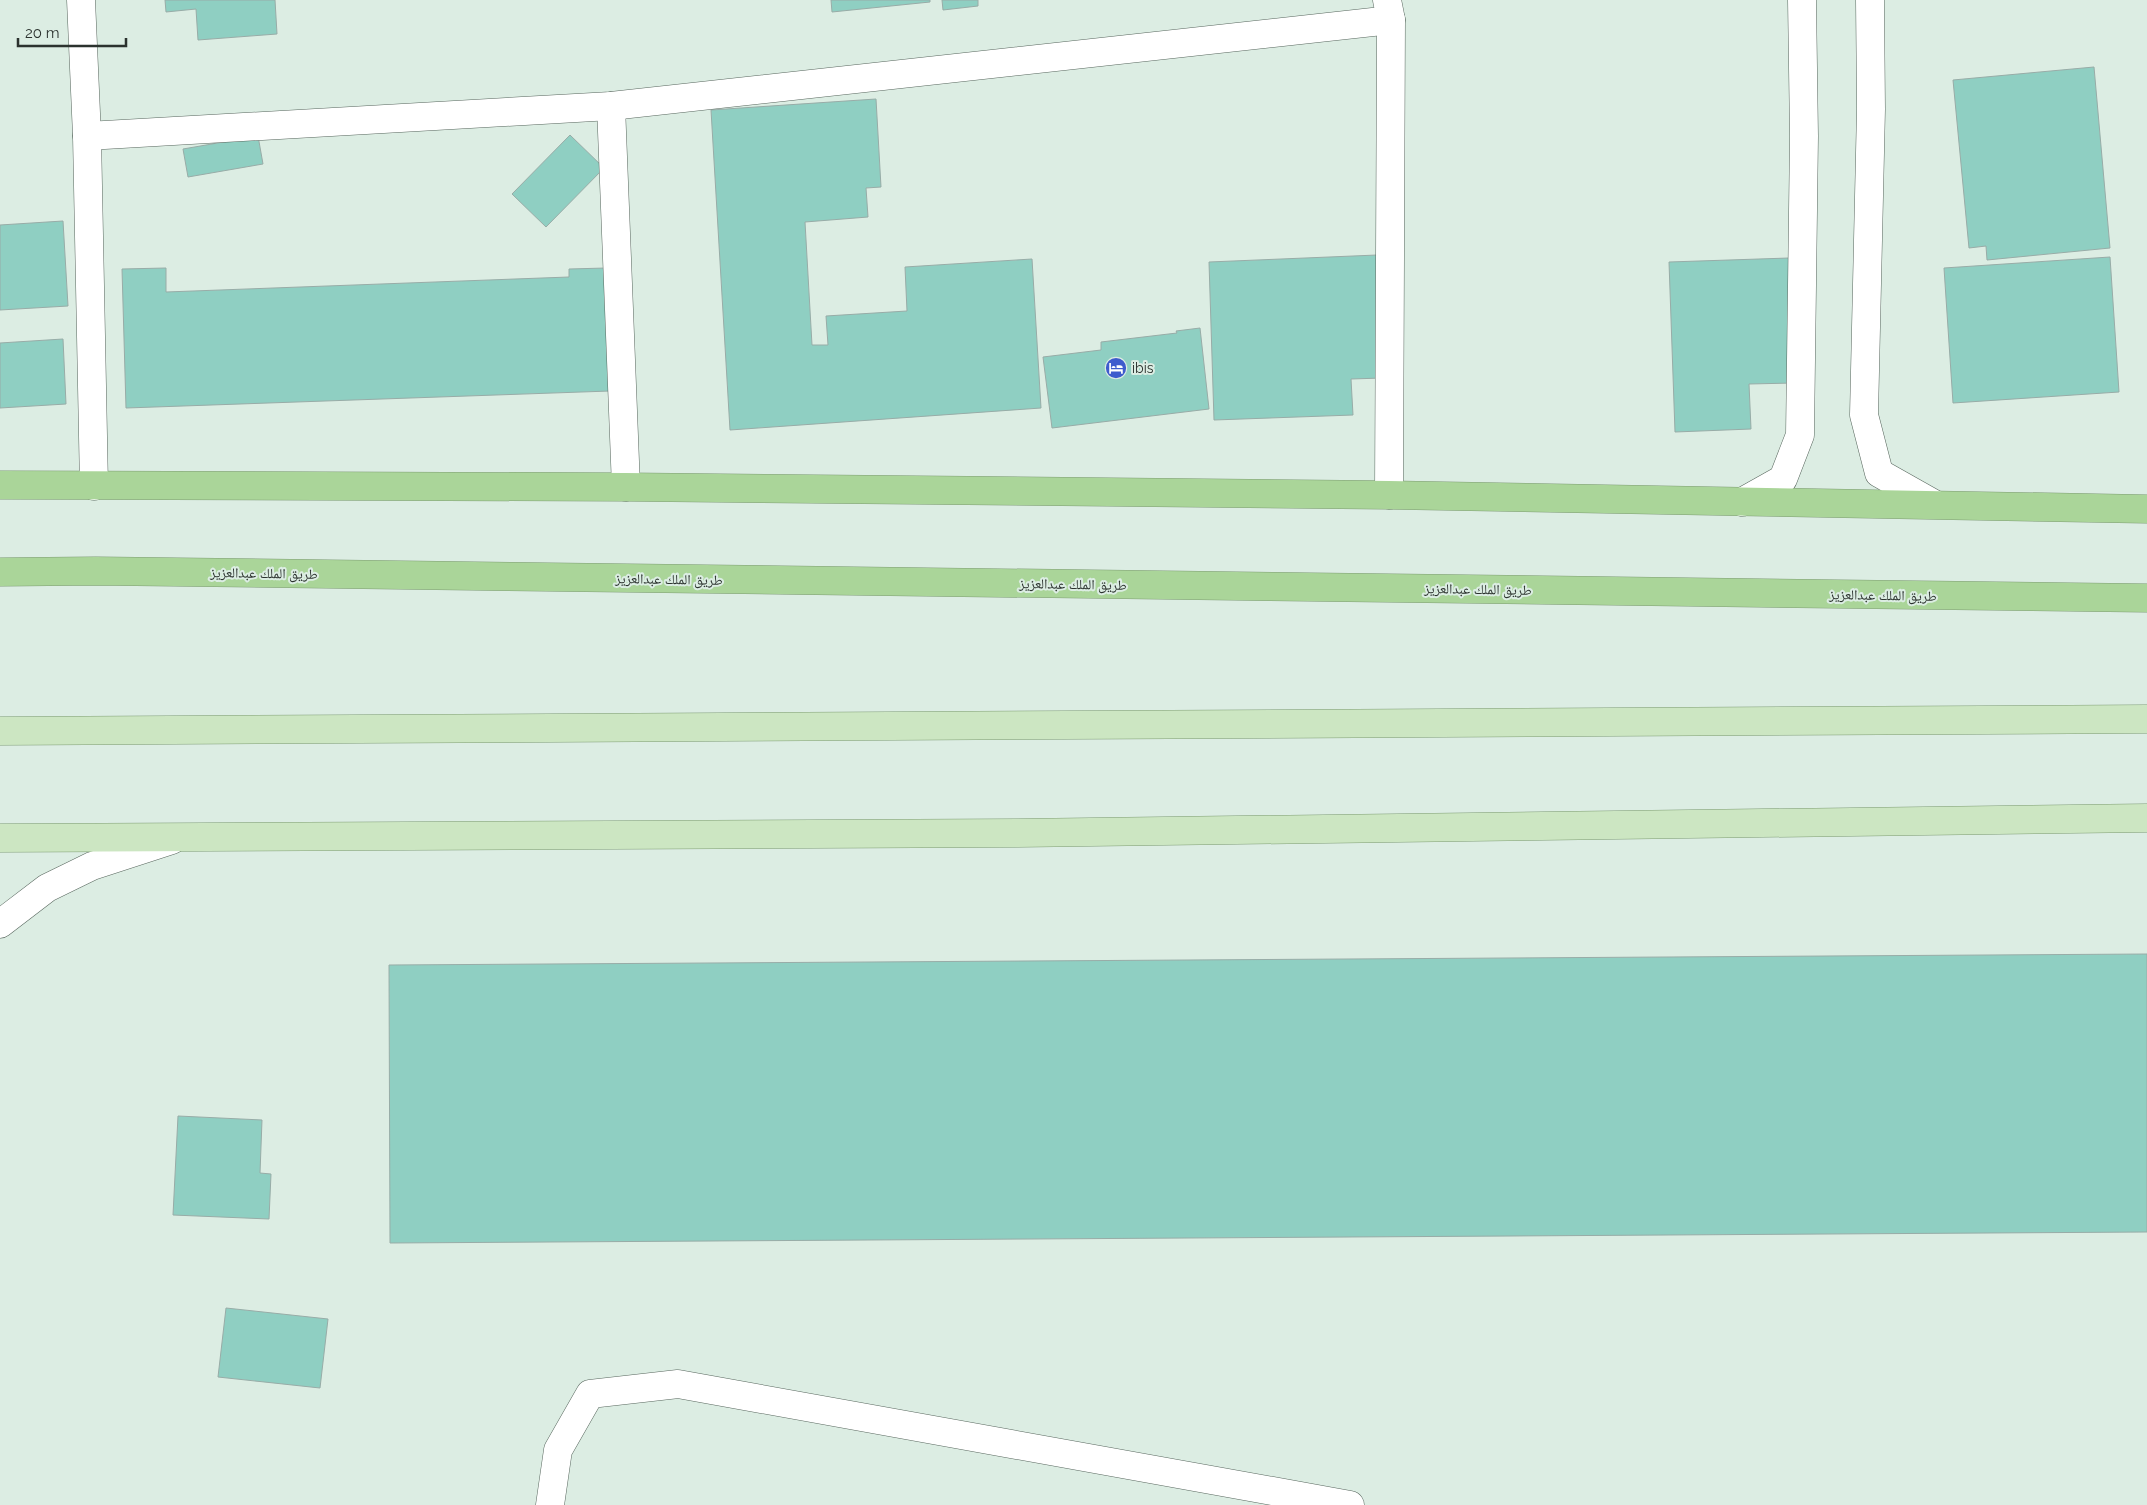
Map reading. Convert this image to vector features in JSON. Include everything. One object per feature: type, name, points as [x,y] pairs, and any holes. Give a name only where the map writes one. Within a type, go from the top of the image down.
[{"type":"highway","points":[[0,485],[626,487],[1389,496],[2147,509]]},
{"type":"highway","name":"طريق الملك عبدالعزيز","points":[[0,572],[96,571],[2147,598]]},
{"type":"main road","points":[[0,731],[2147,719]]},
{"type":"main road","points":[[0,838],[1532,828],[2147,818]]},
{"type":"street","points":[[81,0],[87,136],[94,486]]},
{"type":"street","points":[[1742,502],[1783,479],[1800,435],[1804,136],[1802,0]]},
{"type":"street","points":[[1870,0],[1870,119],[1864,415],[1880,473],[1934,504]]},
{"type":"street","points":[[87,136],[611,106],[1389,10],[1389,496]]},
{"type":"street","points":[[611,106],[626,487]]},
{"type":"street","points":[[0,924],[47,888],[92,866],[180,838]]},
{"type":"street","points":[[550,1505],[558,1450],[590,1394],[678,1384],[1350,1505]]},
{"type":"building","points":[[165,0],[275,0],[277,34],[198,40],[196,9],[166,12]]},
{"type":"building","points":[[831,0],[930,0],[930,2],[832,12]]},
{"type":"building","points":[[942,0],[978,0],[978,6],[943,10]]},
{"type":"building","points":[[2094,67],[2110,248],[1987,260],[1986,246],[1969,248],[1953,80]]},
{"type":"building","points":[[876,99],[881,187],[866,188],[868,217],[805,222],[812,345],[828,345],[826,316],[907,311],[905,267],[1032,259],[1041,408],[730,430],[711,110]]},
{"type":"building","points":[[570,135],[604,168],[546,227],[512,194]]},
{"type":"building","points":[[258,136],[263,164],[188,177],[183,149]]},
{"type":"building","points":[[63,221],[68,306],[0,310],[0,225]]},
{"type":"building","points":[[1377,255],[1382,378],[1351,379],[1353,415],[1214,420],[1209,262]]},
{"type":"building","points":[[2110,257],[2119,392],[1953,403],[1944,268]]},
{"type":"building","points":[[1789,258],[1794,383],[1749,384],[1751,429],[1675,432],[1669,262]]},
{"type":"building","points":[[166,268],[166,292],[569,277],[569,269],[606,268],[610,391],[126,408],[122,269]]},
{"type":"building","points":[[1200,328],[1209,409],[1052,428],[1043,357],[1101,350],[1101,342],[1177,333],[1176,331]]},
{"type":"building","points":[[63,339],[66,404],[0,408],[0,343]]},
{"type":"building","points":[[2147,954],[2147,1232],[390,1243],[389,965]]},
{"type":"building","points":[[178,1116],[262,1120],[260,1173],[271,1174],[269,1219],[173,1215]]},
{"type":"building","points":[[226,1308],[328,1319],[320,1388],[218,1377]]},
{"type":"place","name":"ibis","points":[[1116,368]]}]
